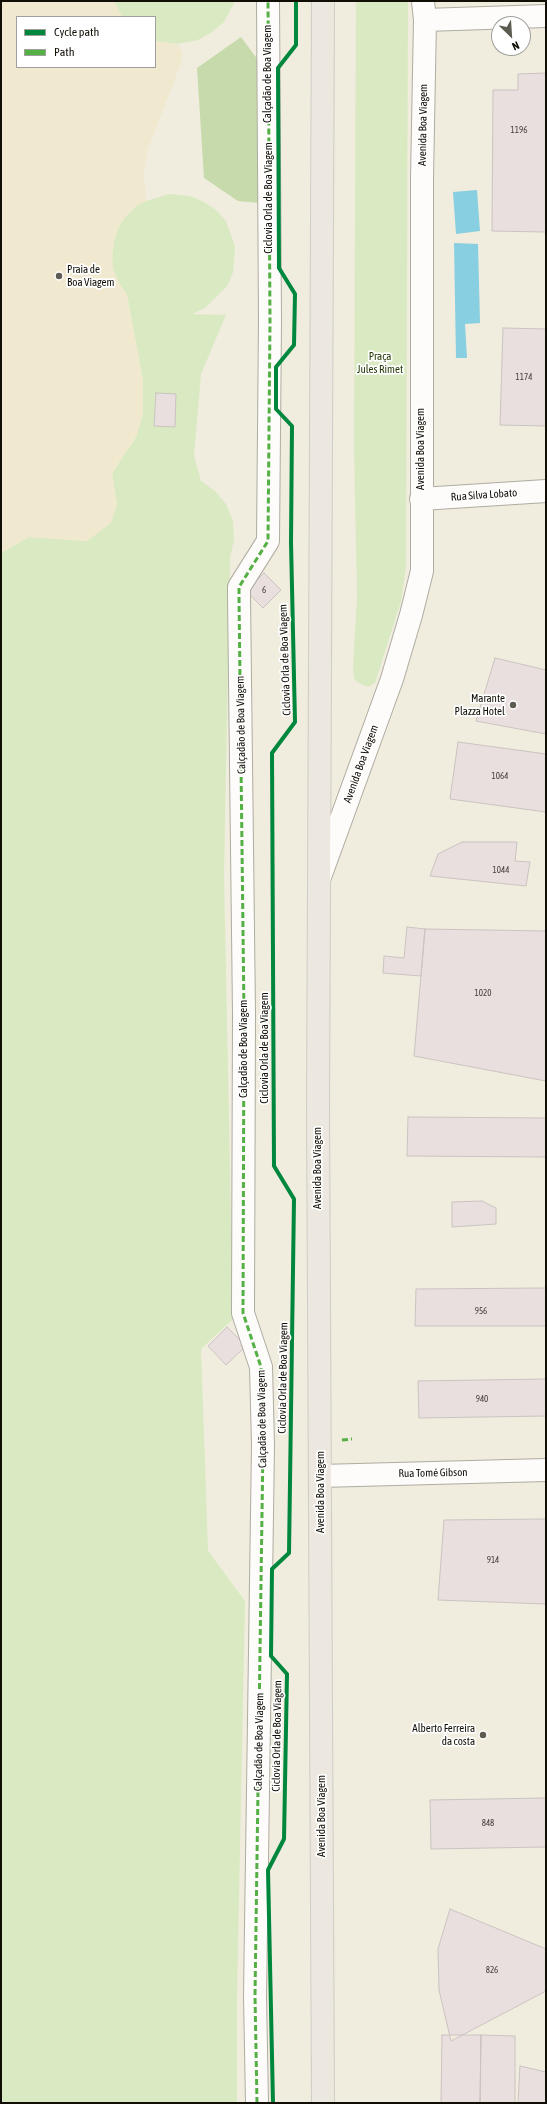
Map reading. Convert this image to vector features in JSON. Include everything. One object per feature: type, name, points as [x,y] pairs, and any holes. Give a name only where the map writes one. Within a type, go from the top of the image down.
[{"type":"main road","name":"Avenida Boa Viagem","points":[[323,1],[318,881],[323,2103]]},
{"type":"street","name":"Calçadão de Boa Viagem","points":[[257,2103],[255,1996],[263,1444],[261,1366],[243,1313],[244,1014],[239,587],[268,541],[270,321],[268,1]]},
{"type":"street","name":"Avenida Boa Viagem","points":[[318,881],[392,679],[422,571],[422,178],[424,10]]},
{"type":"street","points":[[424,10],[546,16]]},
{"type":"street","name":"Rua Silva Lobato","points":[[421,499],[546,491]]},
{"type":"street","name":"Rua Tomé Gibson","points":[[320,1476],[546,1470]]},
{"type":"green space","points":[[114,1],[235,1],[224,22],[212,32],[198,40],[177,44],[156,41],[156,16],[122,16]]},
{"type":"green space","name":"Praça Jules Rimet","points":[[356,1],[408,1],[406,567],[401,601],[375,683],[368,687],[357,682],[354,678],[353,667],[357,597],[354,447]]},
{"type":"green space","points":[[241,37],[261,64],[260,203],[238,201],[204,178],[197,68]]},
{"type":"green space","points":[[169,194],[190,196],[204,202],[216,210],[226,221],[235,246],[233,273],[227,286],[205,308],[192,314],[226,315],[201,374],[194,455],[201,481],[215,491],[226,504],[233,521],[234,540],[230,558],[224,875],[233,1319],[201,1349],[208,1551],[245,1601],[237,1996],[237,2103],[1,2103],[1,553],[29,537],[87,541],[117,505],[112,473],[136,437],[143,414],[143,381],[127,295],[119,283],[113,269],[112,256],[114,241],[118,228],[125,217],[136,206],[146,201]]},
{"type":"sand","name":"Praia de Boa Viagem","points":[[1,1],[114,1],[122,16],[16,16],[16,68],[156,68],[156,41],[177,44],[183,53],[180,66],[148,149],[144,174],[146,201],[136,206],[125,217],[118,228],[112,256],[113,269],[119,283],[127,295],[143,381],[143,414],[136,437],[112,473],[117,505],[111,523],[87,541],[29,537],[1,553]]},
{"type":"water","points":[[477,190],[480,231],[456,234],[453,192]]},
{"type":"water","points":[[454,243],[478,244],[480,323],[465,324],[467,358],[456,358]]},
{"type":"building","points":[[546,73],[546,232],[492,231],[493,90],[518,90],[518,74]]},
{"type":"building","points":[[503,328],[546,329],[546,426],[500,425]]},
{"type":"building","points":[[156,393],[176,394],[175,427],[154,426]]},
{"type":"building","points":[[264,573],[281,590],[263,608],[246,591]]},
{"type":"building","name":"Marante Plazza Hotel","points":[[495,658],[546,670],[546,734],[476,721]]},
{"type":"building","points":[[458,742],[546,754],[546,812],[450,799]]},
{"type":"building","points":[[462,842],[517,842],[515,861],[530,862],[526,886],[430,876],[438,854]]},
{"type":"building","points":[[407,927],[425,929],[421,976],[383,973],[384,956],[404,958]]},
{"type":"building","points":[[425,929],[546,931],[546,1081],[414,1056]]},
{"type":"building","points":[[408,1117],[546,1118],[546,1157],[407,1156]]},
{"type":"building","points":[[482,1201],[496,1208],[496,1224],[452,1227],[452,1202]]},
{"type":"building","points":[[546,1288],[546,1326],[415,1326],[416,1289]]},
{"type":"building","points":[[227,1327],[246,1346],[226,1365],[208,1346]]},
{"type":"building","points":[[546,1379],[546,1416],[419,1418],[418,1381]]},
{"type":"building","points":[[546,1519],[546,1604],[438,1600],[444,1520]]},
{"type":"building","points":[[546,1798],[546,1847],[431,1849],[430,1800]]},
{"type":"building","points":[[450,1909],[546,1949],[546,1991],[451,2041],[439,1990],[438,1949]]},
{"type":"building","points":[[442,2035],[481,2035],[480,2103],[441,2103]]},
{"type":"building","points":[[481,2035],[515,2036],[515,2103],[480,2103]]},
{"type":"building","points":[[520,2066],[546,2072],[546,2103],[518,2103]]},
{"type":"marked path","points":[[257,2103],[255,1996],[263,1445],[261,1367],[243,1313],[244,1014],[239,587],[268,541],[270,321],[268,1]]},
{"type":"marked path","points":[[342,1440],[352,1439]]},
{"type":"cycle path","name":"Ciclovia Orla de Boa Viagem","points":[[273,2103],[268,1870],[284,1839],[287,1674],[271,1656],[272,1569],[289,1553],[294,1199],[274,1166],[272,753],[295,722],[291,542],[292,426],[276,409],[276,367],[294,345],[295,294],[279,268],[278,68],[296,45],[296,1]]},
{"type":"place","name":"Praia de Boa Viagem","points":[[59,276]]},
{"type":"place","name":"Marante Plazza Hotel","points":[[513,705]]},
{"type":"place","name":"Alberto Ferreira da costa","points":[[483,1735]]}]
